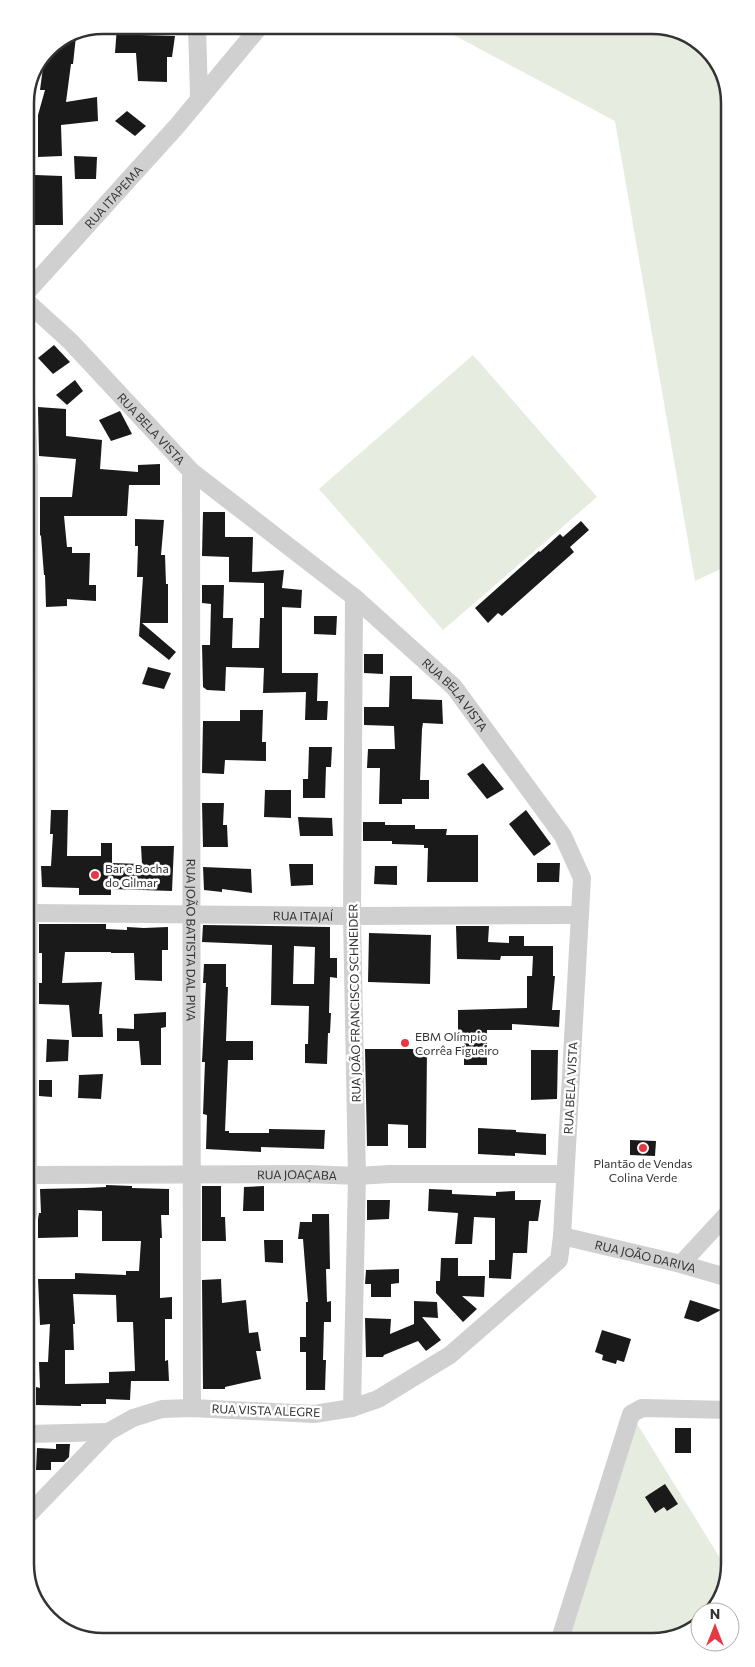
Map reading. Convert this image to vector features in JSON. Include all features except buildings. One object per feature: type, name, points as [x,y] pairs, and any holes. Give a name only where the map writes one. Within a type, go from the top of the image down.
[{"type":"street","points":[[197,34],[199,98]]},
{"type":"street","name":"RUA ITAPEMA","points":[[34,284],[177,126],[253,34]]},
{"type":"street","name":"RUA BELA VISTA","points":[[34,307],[70,341],[191,471],[354,597],[454,687],[563,836],[582,878],[562,1236]]},
{"type":"street","name":"RUA JOÃO BATISTA DAL PIVA","points":[[191,471],[192,1408]]},
{"type":"street","name":"RUA JOÃO FRANCISCO SCHNEIDER","points":[[352,1408],[357,1176],[352,916],[354,597]]},
{"type":"street","name":"RUA ITAJAÍ","points":[[34,913],[352,916],[580,915]]},
{"type":"street","name":"RUA JOAÇABA","points":[[34,1175],[309,1174],[357,1176],[390,1174],[565,1174]]},
{"type":"street","points":[[681,1264],[721,1221]]},
{"type":"street","name":"RUA JOÃO DARIVA","points":[[562,1236],[681,1264],[721,1276]]},
{"type":"street","name":"RUA VISTA ALEGRE","points":[[34,1509],[108,1432],[133,1418],[162,1409],[192,1408],[314,1414],[352,1408],[378,1398],[450,1355],[559,1260],[562,1236]]},
{"type":"street","points":[[562,1633],[631,1414],[642,1408],[721,1410]]},
{"type":"street","points":[[34,1434],[108,1432]]},
{"type":"shaded area","points":[[452,34],[666,35],[687,43],[701,54],[718,80],[721,94],[721,569],[695,581],[615,121]]},
{"type":"shaded area","points":[[473,355],[597,497],[443,630],[319,489]]},
{"type":"shaded area","points":[[631,1414],[721,1560],[718,1587],[710,1602],[690,1602],[690,1622],[675,1630],[652,1633],[562,1633]]},
{"type":"place","name":"Bar e Bocha do Gilmar","points":[[95,875]]},
{"type":"place","name":"EBM Olímpio Corrêa Figueiro","points":[[405,1043]]},
{"type":"place","name":"Plantão de Vendas Colina Verde","points":[[643,1148]]}]
